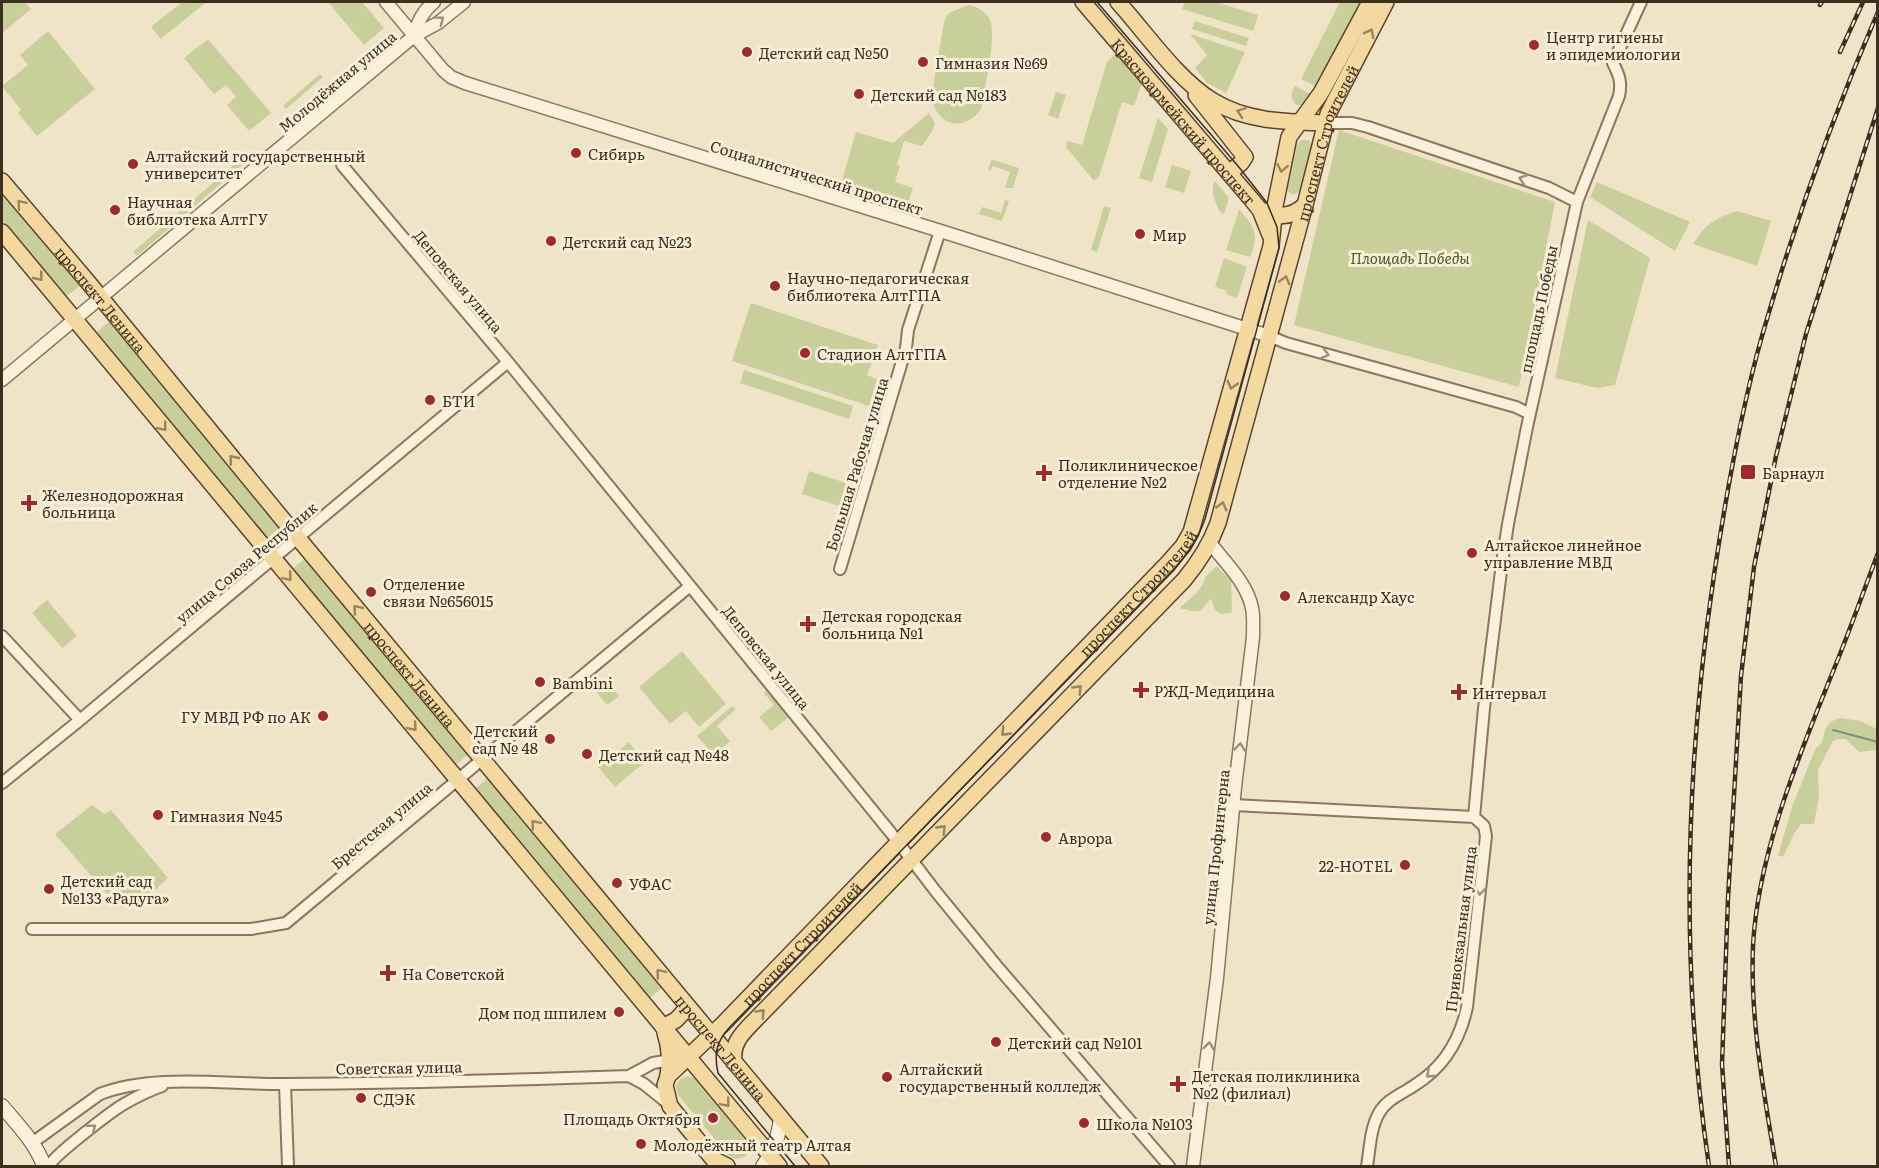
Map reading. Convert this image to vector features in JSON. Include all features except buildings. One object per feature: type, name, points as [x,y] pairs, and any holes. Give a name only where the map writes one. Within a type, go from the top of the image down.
[{"type":"main road","name":"Красноармейский проспект","points":[[1083,2],[1252,200],[1266,224],[1271,246]]},
{"type":"main road","name":"Красноармейский проспект","points":[[1119,2],[1177,70],[1214,102],[1251,116],[1274,121],[1326,123]]},
{"type":"main road","name":"проспект Строителей","points":[[688,1058],[1078,658],[1183,546],[1191,532],[1271,246],[1282,163],[1289,136],[1321,93],[1370,2]]},
{"type":"main road","name":"проспект Строителей","points":[[734,1062],[732,1053],[738,1039],[1184,579],[1210,543],[1218,523],[1326,123],[1334,99],[1386,2]]},
{"type":"main road","points":[[1177,70],[1242,151],[1244,160],[1229,173]]},
{"type":"main road","name":"проспект Ленина","points":[[2,181],[821,1167]]},
{"type":"main road","points":[[1252,200],[1274,216],[1298,212],[1305,206]]},
{"type":"main road","points":[[2,232],[663,1027],[770,1163]]},
{"type":"main road","points":[[1078,658],[1094,672]]},
{"type":"main road","points":[[663,1027],[676,1020],[688,1007]]},
{"type":"main road","points":[[663,1027],[669,1045],[670,1059],[665,1085],[670,1106],[714,1163],[727,1167]]},
{"type":"main road","points":[[668,1076],[688,1058]]},
{"type":"main road","points":[[2,1106],[32,1143],[44,1167]]},
{"type":"main road","points":[[770,1163],[781,1119]]},
{"type":"street","name":"Социалистический проспект","points":[[386,2],[443,70],[465,83],[1269,336]]},
{"type":"street","name":"Молодёжная улица","points":[[414,36],[422,14],[434,2]]},
{"type":"street","name":"Молодёжная улица","points":[[2,380],[414,36],[438,23],[464,2]]},
{"type":"street","points":[[1326,123],[1352,123],[1368,127],[1549,188],[1577,202],[1622,86],[1613,63],[1641,2]]},
{"type":"street","name":"Деповская улица","points":[[342,165],[508,362],[996,964],[1169,1167]]},
{"type":"street","name":"площадь Победы","points":[[1530,414],[1577,202]]},
{"type":"street","name":"Большая Рабочая улица","points":[[840,568],[906,348],[908,330],[940,231]]},
{"type":"street","points":[[1269,336],[1286,343],[1516,408],[1530,414]]},
{"type":"street","name":"улица Союза Республик","points":[[2,783],[508,362]]},
{"type":"street","name":"Привокзальная улица","points":[[1367,1167],[1373,1126],[1378,1114],[1396,1096],[1431,1075],[1457,1041],[1467,1007],[1486,836],[1485,826],[1474,817],[1484,708],[1503,553],[1530,414]]},
{"type":"street","name":"улица Профинтерна","points":[[1193,1167],[1218,968],[1253,637],[1252,608],[1243,586],[1210,543]]},
{"type":"street","name":"Брестская улица","points":[[32,929],[251,929],[286,923],[690,586]]},
{"type":"street","points":[[2,636],[80,720]]},
{"type":"street","points":[[1234,805],[1474,817]]},
{"type":"street","points":[[629,1076],[653,1063],[688,1058]]},
{"type":"street","points":[[629,1076],[644,1084],[670,1106]]},
{"type":"street","name":"Советская улица","points":[[32,1143],[100,1094],[139,1084],[170,1082],[285,1084],[629,1076]]},
{"type":"street","name":"Советская улица","points":[[49,1167],[62,1152],[121,1106],[144,1092],[170,1082]]},
{"type":"street","points":[[285,1084],[288,1167]]},
{"type":"green space","points":[[2,2],[25,2],[31,9],[2,33]]},
{"type":"green space","points":[[182,2],[206,2],[161,39],[151,27]]},
{"type":"green space","points":[[328,2],[362,2],[384,28],[364,45]]},
{"type":"green space","points":[[1185,2],[1216,2],[1258,15],[1253,31],[1182,9]]},
{"type":"green space","points":[[1340,2],[1362,2],[1317,87],[1301,79]]},
{"type":"green space","points":[[968,5],[986,14],[992,28],[992,38],[981,109],[967,122],[959,124],[945,120],[939,115],[931,98],[944,22],[949,13]]},
{"type":"green space","points":[[1195,21],[1249,38],[1246,46],[1192,29]]},
{"type":"green space","points":[[48,31],[95,89],[37,136],[18,113],[21,110],[2,86],[28,65],[20,55]]},
{"type":"green space","points":[[1190,34],[1245,52],[1226,93],[1207,83],[1195,68],[1207,55]]},
{"type":"green space","points":[[386,37],[391,43],[297,121],[291,115]]},
{"type":"green space","points":[[208,39],[271,113],[249,131],[227,105],[236,97],[226,85],[214,94],[184,58]]},
{"type":"green space","points":[[1116,53],[1142,83],[1134,106],[1122,102],[1099,177],[1094,181],[1066,147],[1067,141],[1082,145],[1107,62]]},
{"type":"green space","points":[[320,74],[323,77],[286,109],[283,106]]},
{"type":"green space","points":[[1295,86],[1312,95],[1305,105],[1297,105],[1293,100],[1292,94]]},
{"type":"green space","points":[[1056,92],[1066,95],[1058,119],[1048,115]]},
{"type":"green space","points":[[929,113],[935,123],[933,130],[922,146],[904,141],[897,164],[900,166],[895,182],[913,188],[905,212],[839,191],[856,132],[893,143]]},
{"type":"green space","points":[[1158,118],[1168,129],[1152,182],[1139,178]]},
{"type":"green space","name":"Площадь Победы","points":[[1339,130],[1555,202],[1519,387],[1294,325]]},
{"type":"green space","points":[[1301,140],[1310,141],[1311,146],[1300,190],[1292,194],[1288,192],[1288,187],[1297,144]]},
{"type":"green space","points":[[244,156],[247,161],[137,256],[133,252]]},
{"type":"green space","points":[[993,160],[1019,168],[1013,188],[1005,188],[1010,172],[993,166],[991,171],[988,170]]},
{"type":"green space","points":[[1172,165],[1191,171],[1184,193],[1165,187]]},
{"type":"green space","points":[[1215,181],[1229,198],[1224,214],[1220,212],[1214,197]]},
{"type":"green space","points":[[1597,182],[1690,222],[1675,251],[1590,197]]},
{"type":"green space","points":[[2,191],[80,286],[65,297],[2,220]]},
{"type":"green space","points":[[1005,200],[1009,201],[1002,221],[979,214],[982,207],[1001,213]]},
{"type":"green space","points":[[1104,206],[1111,208],[1097,252],[1091,250]]},
{"type":"green space","points":[[1239,209],[1254,231],[1255,242],[1250,257],[1226,250]]},
{"type":"green space","points":[[1737,211],[1771,221],[1757,266],[1693,244],[1711,223]]},
{"type":"green space","points":[[1588,220],[1650,258],[1615,385],[1597,388],[1555,378]]},
{"type":"green space","points":[[1224,258],[1247,267],[1237,298],[1215,287]]},
{"type":"green space","name":"Стадион АлтГПА","points":[[751,303],[878,345],[867,375],[877,379],[869,406],[732,361]]},
{"type":"green space","points":[[110,321],[282,526],[265,540],[93,335]]},
{"type":"green space","points":[[744,370],[853,406],[849,419],[740,383]]},
{"type":"green space","points":[[809,471],[846,483],[839,506],[802,494]]},
{"type":"green space","points":[[306,558],[469,754],[454,766],[291,570]]},
{"type":"green space","points":[[1217,566],[1231,581],[1231,613],[1221,614],[1215,610],[1211,599],[1200,611],[1180,608],[1199,590],[1205,577]]},
{"type":"green space","points":[[47,600],[77,636],[62,648],[32,613]]},
{"type":"green space","points":[[682,651],[726,704],[699,727],[686,711],[670,724],[639,687]]},
{"type":"green space","points":[[605,679],[619,696],[607,705],[594,689]]},
{"type":"green space","points":[[766,691],[789,717],[771,731],[759,717],[774,705],[764,693]]},
{"type":"green space","points":[[732,706],[736,709],[717,726],[730,741],[714,755],[697,736]]},
{"type":"green space","points":[[1840,718],[1860,721],[1877,729],[1877,750],[1859,752],[1846,739],[1833,741],[1818,770],[1819,796],[1814,824],[1801,824],[1783,857],[1778,855],[1793,804],[1815,750],[1822,742],[1830,722]]},
{"type":"green space","points":[[629,742],[645,762],[615,787],[598,767]]},
{"type":"green space","points":[[487,779],[662,988],[647,1000],[472,791]]},
{"type":"green space","points":[[92,805],[104,814],[111,810],[168,878],[137,907],[118,907],[55,834]]},
{"type":"green space","points":[[687,1076],[694,1078],[748,1143],[750,1150],[745,1157],[736,1159],[729,1156],[678,1095],[676,1086],[680,1079]]},
{"type":"waterway","points":[[1833,730],[1878,742]]},
{"type":"tram line","points":[[795,1166],[718,1073],[716,1055],[721,1038],[1174,570],[1188,552],[1205,519],[1279,248],[1277,227],[1267,203],[1097,2]]},
{"type":"railway","points":[[1840,52],[1863,2]]},
{"type":"railway","points":[[1709,1166],[1693,1019],[1690,870],[1697,722],[1714,575],[1734,455],[1762,336],[1815,172],[1878,12]]},
{"type":"railway","points":[[1729,1166],[1722,1064],[1728,898],[1741,676],[1754,567],[1776,456],[1806,334],[1878,108]]},
{"type":"railway","points":[[1776,1166],[1756,1029],[1753,946],[1757,910],[1763,874],[1783,802],[1878,553]]},
{"type":"place","name":"Центр гигиены и эпидемиологии","points":[[1534,45]]},
{"type":"place","name":"Детский сад №50","points":[[747,52]]},
{"type":"place","name":"Гимназия №69","points":[[923,62]]},
{"type":"place","name":"Детский сад №183","points":[[859,94]]},
{"type":"place","name":"Сибирь","points":[[576,153]]},
{"type":"place","name":"Алтайский государственный университет","points":[[133,164]]},
{"type":"place","name":"Научная библиотека АлтГУ","points":[[115,210]]},
{"type":"place","name":"Мир","points":[[1140,234]]},
{"type":"place","name":"Детский сад №23","points":[[551,241]]},
{"type":"place","name":"Научно-педагогическая библиотека АлтГПА","points":[[775,286]]},
{"type":"place","name":"Стадион АлтГПА","points":[[805,353]]},
{"type":"place","name":"БТИ","points":[[430,400]]},
{"type":"place","name":"Барнаул","points":[[1748,472]]},
{"type":"place","name":"Поликлиническое отделение №2","points":[[1044,473]]},
{"type":"place","name":"Железнодорожная больница","points":[[29,503]]},
{"type":"place","name":"Алтайское линейное управление МВД","points":[[1472,553]]},
{"type":"place","name":"Отделение связи №656015","points":[[371,592]]},
{"type":"place","name":"Александр Хаус","points":[[1285,596]]},
{"type":"place","name":"Детская городская больница №1","points":[[808,624]]},
{"type":"place","name":"Bambini","points":[[540,682]]},
{"type":"place","name":"РЖД-Медицина","points":[[1141,690]]},
{"type":"place","name":"Интервал","points":[[1459,692]]},
{"type":"place","name":"ГУ МВД РФ по АК","points":[[323,716]]},
{"type":"place","name":"Детский сад № 48","points":[[550,739]]},
{"type":"place","name":"Детский сад №48","points":[[587,754]]},
{"type":"place","name":"Гимназия №45","points":[[158,815]]},
{"type":"place","name":"Аврора","points":[[1046,837]]},
{"type":"place","name":"22-HOTEL","points":[[1405,865]]},
{"type":"place","name":"УФАС","points":[[617,883]]},
{"type":"place","name":"Детский сад №133 «Радуга»","points":[[49,889]]},
{"type":"place","name":"На Советской","points":[[388,973]]},
{"type":"place","name":"Дом под шпилем","points":[[619,1012]]},
{"type":"place","name":"Детский сад №101","points":[[996,1042]]},
{"type":"place","name":"Алтайский государственный колледж","points":[[887,1077]]},
{"type":"place","name":"Детская поликлиника №2 (филиал)","points":[[1178,1084]]},
{"type":"place","name":"СДЭК","points":[[361,1098]]},
{"type":"place","name":"Площадь Октября","points":[[713,1118]]},
{"type":"place","name":"Школа №103","points":[[1084,1123]]},
{"type":"place","name":"Молодёжный театр Алтая","points":[[641,1144]]}]
